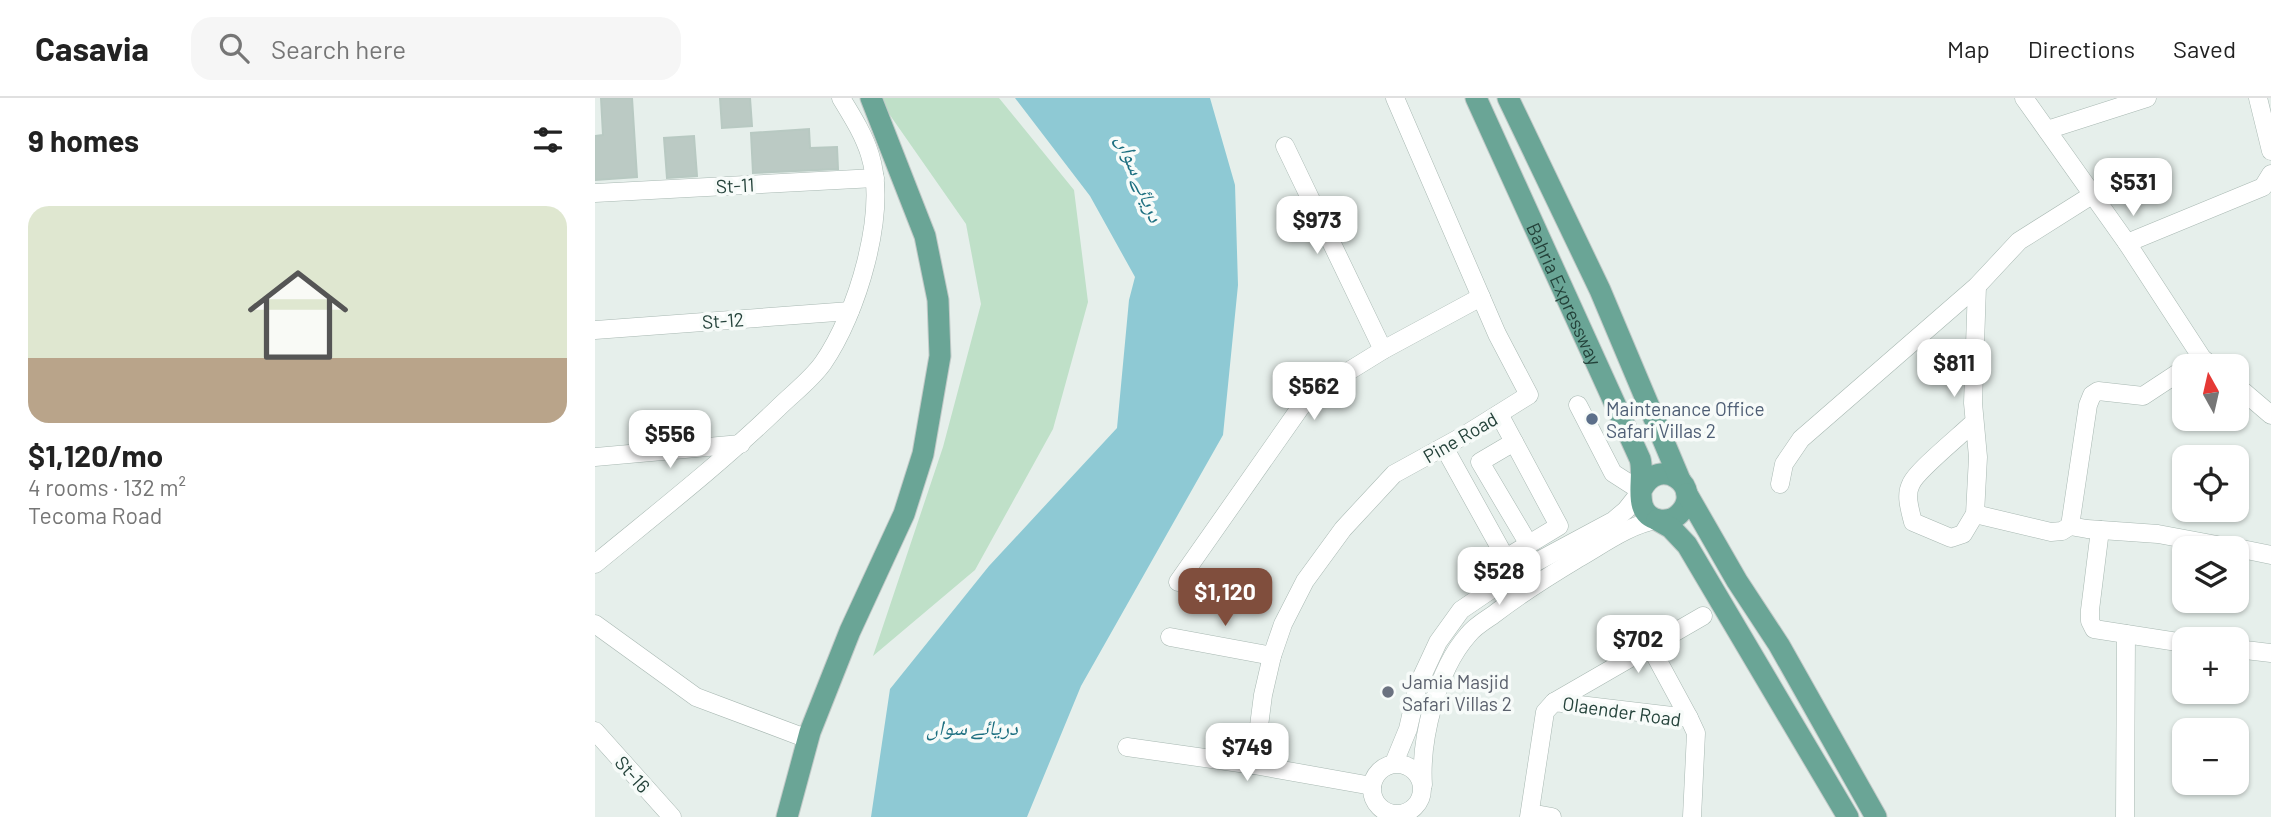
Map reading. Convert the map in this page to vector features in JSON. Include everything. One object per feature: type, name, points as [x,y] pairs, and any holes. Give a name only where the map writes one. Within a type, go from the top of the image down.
[{"type":"main road","points":[[787,817],[808,740],[851,631],[904,514],[923,454],[940,356],[938,300],[925,236],[871,98]]},
{"type":"main road","name":"Bahria Expressway","points":[[1476,98],[1640,459],[1643,472],[1641,491]]},
{"type":"main road","name":"Bahria Expressway","points":[[1508,98],[1600,290],[1684,487],[1737,581],[1779,645],[1876,817]]},
{"type":"main road","points":[[1657,520],[1675,517],[1682,511],[1684,487],[1675,476],[1661,474],[1648,480],[1641,491],[1640,499],[1646,512],[1657,520],[1671,528],[1687,545],[1848,817]]},
{"type":"street","points":[[595,564],[741,444],[821,366],[837,340],[851,311],[872,234],[875,178],[864,139],[841,98]]},
{"type":"street","name":"Pine Road","points":[[1254,765],[1263,695],[1283,624],[1305,581],[1343,529],[1394,474],[1529,396],[1481,297],[1395,98]]},
{"type":"street","points":[[2024,98],[2127,243],[2195,354]]},
{"type":"street","points":[[2047,130],[2147,98]]},
{"type":"street","points":[[2258,98],[2271,151]]},
{"type":"street","points":[[1285,146],[1383,350]]},
{"type":"street","points":[[2127,243],[2263,187],[2271,174]]},
{"type":"street","name":"St-11","points":[[595,192],[875,178]]},
{"type":"street","points":[[1780,484],[1784,464],[1801,439],[1977,286],[2019,241],[2092,195]]},
{"type":"street","points":[[1974,422],[1918,474],[1910,485],[1909,505],[1913,522],[1951,538],[1963,534],[1975,514],[1978,457],[1974,422],[1977,286]]},
{"type":"street","points":[[1178,582],[1300,408],[1315,392],[1383,350],[1481,297]]},
{"type":"street","name":"St-12","points":[[595,330],[851,311]]},
{"type":"street","points":[[2070,526],[2088,405],[2092,396],[2098,391],[2143,396],[2172,377]]},
{"type":"street","points":[[2249,396],[2271,415]]},
{"type":"street","points":[[1510,566],[1613,521],[1641,491],[1613,472],[1578,405]]},
{"type":"street","points":[[1394,763],[1409,729],[1418,685],[1438,642],[1461,610],[1510,566],[1528,543],[1559,526],[1499,414]]},
{"type":"street","points":[[1514,442],[1480,462],[1528,543]]},
{"type":"street","points":[[595,457],[741,444]]},
{"type":"street","points":[[1444,447],[1510,566]]},
{"type":"street","points":[[1463,483],[1486,471]]},
{"type":"street","points":[[1483,519],[1505,505]]},
{"type":"street","points":[[1975,514],[2051,532],[2062,531],[2070,526],[2172,537]]},
{"type":"street","points":[[1418,817],[1424,756],[1437,691],[1455,653],[1469,633],[1529,587],[1621,534],[1657,520]]},
{"type":"street","points":[[2100,530],[2090,621],[2094,629],[2172,641]]},
{"type":"street","points":[[2249,551],[2271,555]]},
{"type":"street","points":[[1554,702],[1703,615]]},
{"type":"street","points":[[595,624],[696,697],[808,740]]},
{"type":"street","points":[[2125,817],[2126,634]]},
{"type":"street","points":[[1170,637],[1272,656]]},
{"type":"street","points":[[1650,646],[1689,718]]},
{"type":"street","points":[[2249,650],[2271,653]]},
{"type":"street","name":"Olaender Road","points":[[1552,817],[1529,815],[1545,712],[1554,702],[1689,718],[1696,733],[1692,817]]},
{"type":"street","name":"St-16","points":[[595,731],[672,817]]},
{"type":"street","points":[[1127,747],[1254,765],[1372,786]]},
{"type":"street","points":[[1394,763],[1407,765],[1418,773],[1422,792],[1413,809],[1388,815],[1377,805],[1372,786],[1373,779],[1381,768],[1394,763]]},
{"type":"green space","points":[[878,98],[999,98],[1074,190],[1088,302],[1053,429],[975,570],[873,656],[943,447],[981,304],[966,224]]},
{"type":"water","name":"دریائے سواں","points":[[1015,98],[1210,98],[1235,185],[1238,285],[1223,435],[1081,686],[1027,817],[871,817],[890,689],[989,566],[1117,428],[1129,300],[1135,277],[1090,196]]},
{"type":"building","points":[[601,98],[632,98],[637,177],[595,180],[595,136],[603,135]]},
{"type":"building","points":[[720,98],[750,98],[752,126],[722,128]]},
{"type":"building","points":[[809,129],[810,148],[837,147],[838,169],[753,173],[751,133]]},
{"type":"building","points":[[694,136],[697,176],[667,178],[664,138]]},
{"type":"place","name":"Maintenance Office Safari Villas 2","points":[[1592,419]]},
{"type":"place","name":"Jamia Masjid Safari Villas 2","points":[[1388,692]]}]
